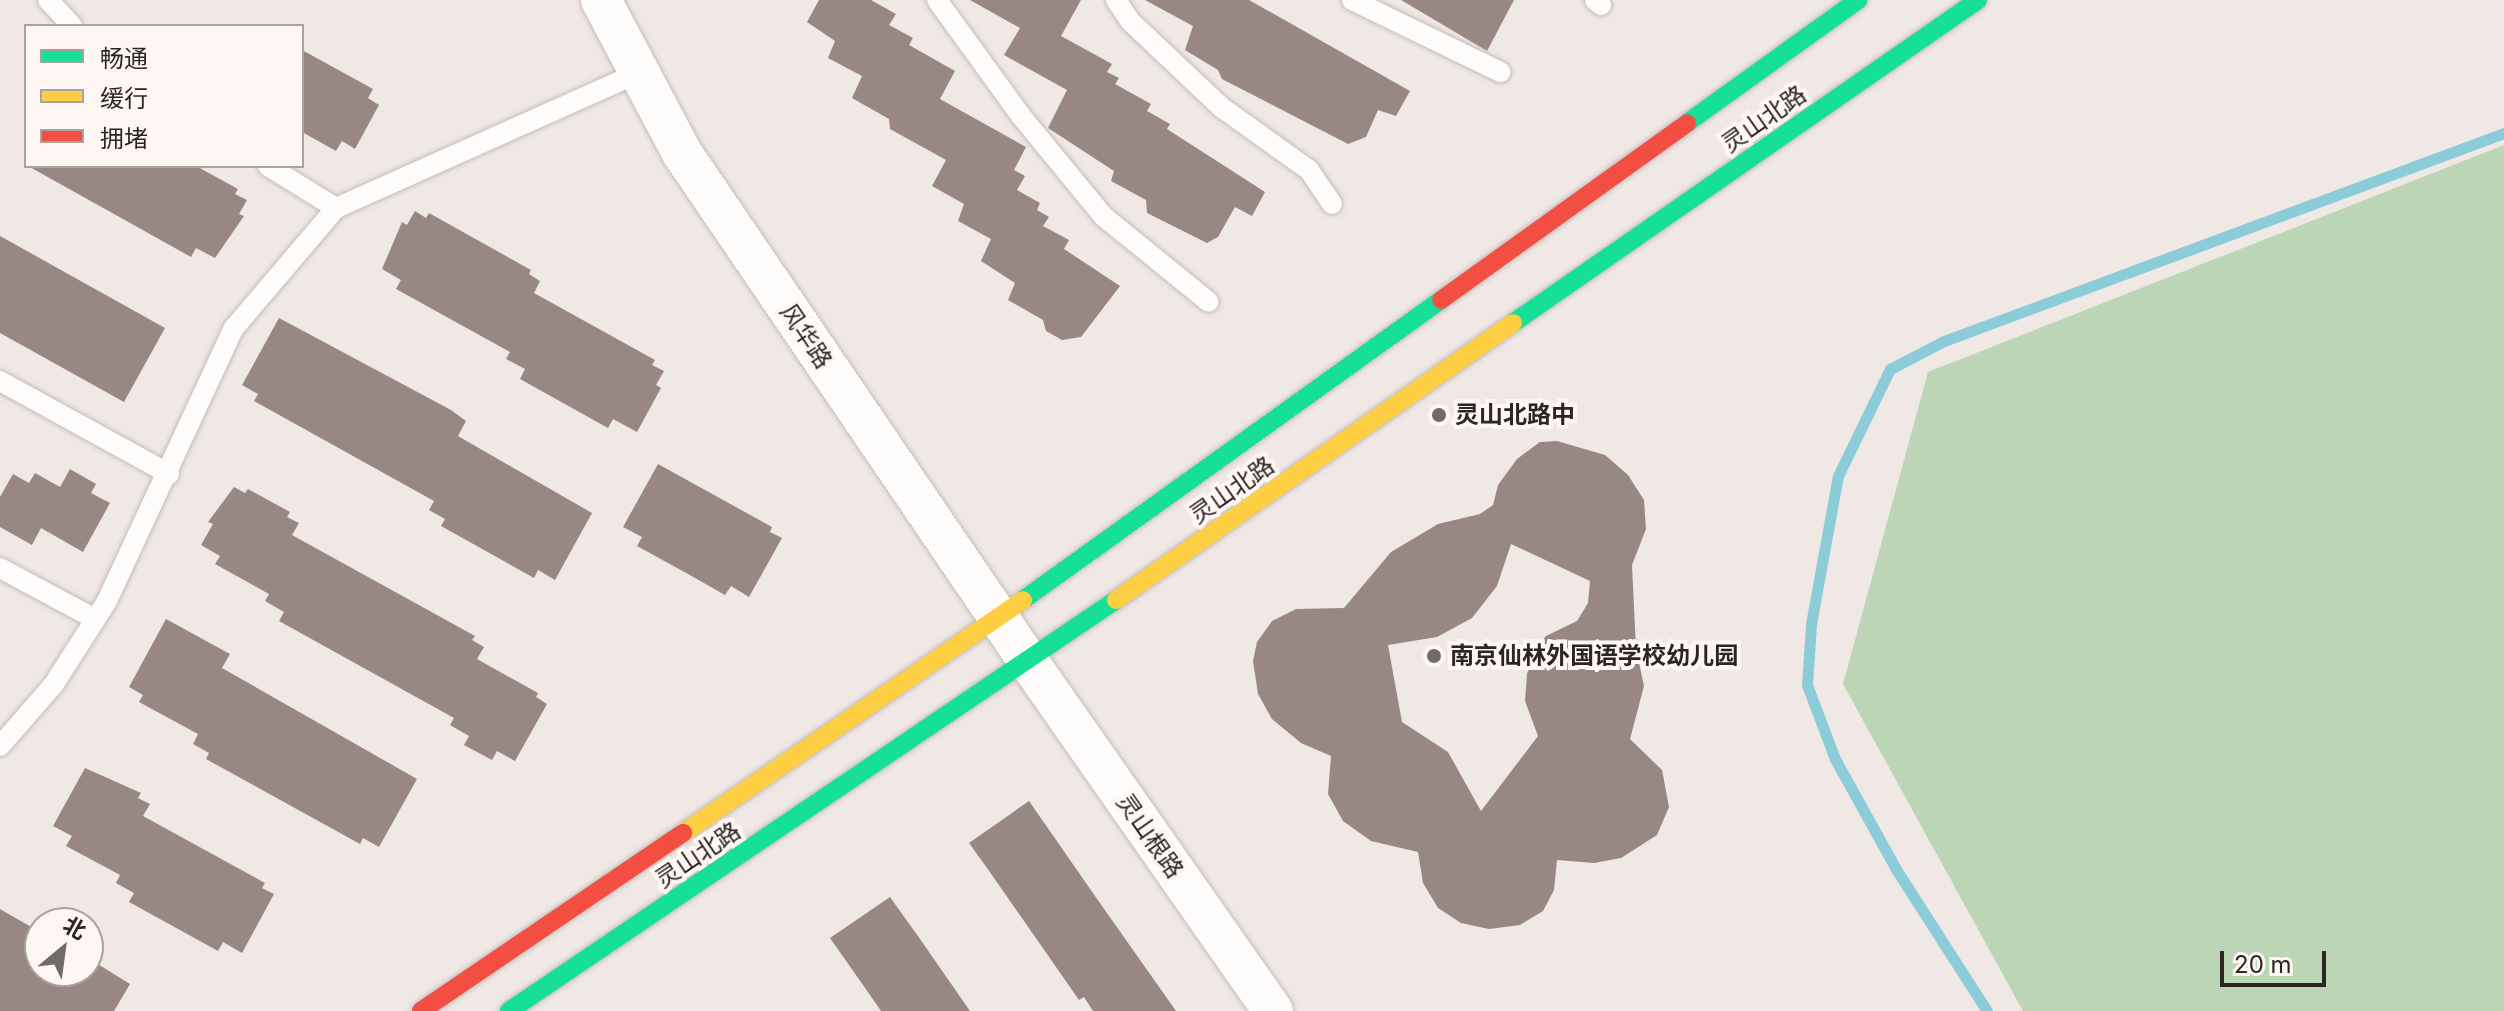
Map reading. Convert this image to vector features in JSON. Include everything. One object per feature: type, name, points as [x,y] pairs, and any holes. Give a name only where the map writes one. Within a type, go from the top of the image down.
[{"type":"main road","name":"灵山北路","points":[[421,1011],[999,617],[1858,0]]},
{"type":"main road","name":"灵山北路","points":[[509,1011],[1028,661],[1978,0]]},
{"type":"street","name":"风华路","points":[[601,0],[690,165],[1028,661]]},
{"type":"street","name":"灵山根路","points":[[1028,661],[1273,1011]]},
{"type":"lane","points":[[48,0],[70,24]]},
{"type":"lane","points":[[937,0],[1021,116],[1103,216],[1209,302]]},
{"type":"lane","points":[[1116,0],[1130,21],[1221,107],[1309,170],[1332,204]]},
{"type":"lane","points":[[1352,0],[1500,72]]},
{"type":"lane","points":[[0,746],[54,684],[95,619],[169,474],[234,328],[336,208],[638,73]]},
{"type":"lane","points":[[271,168],[336,208]]},
{"type":"lane","points":[[0,381],[169,474]]},
{"type":"lane","points":[[0,568],[95,619]]},
{"type":"green space","points":[[2504,145],[2504,1011],[2023,1011],[1843,684],[1928,372]]},
{"type":"building","points":[[819,0],[871,0],[896,14],[889,25],[913,38],[909,45],[955,71],[940,99],[1026,147],[1014,170],[1025,176],[1017,190],[1040,203],[1037,210],[1049,217],[1043,226],[1069,240],[1064,249],[1120,286],[1081,337],[1062,340],[1046,331],[1043,320],[1008,300],[1015,283],[981,261],[991,239],[958,221],[964,204],[932,186],[946,160],[890,129],[889,119],[852,98],[862,76],[828,58],[835,41],[807,22]]},
{"type":"building","points":[[970,0],[1081,0],[1061,36],[1112,64],[1107,72],[1119,78],[1115,84],[1151,104],[1147,111],[1170,124],[1167,129],[1265,192],[1252,216],[1235,207],[1218,237],[1207,243],[1147,213],[1146,200],[1111,181],[1114,171],[1048,128],[1067,90],[1004,55],[1020,28]]},
{"type":"building","points":[[1145,0],[1249,0],[1410,91],[1396,116],[1378,110],[1366,137],[1348,144],[1222,79],[1218,70],[1185,50],[1193,26]]},
{"type":"building","points":[[1401,0],[1514,0],[1487,51]]},
{"type":"building","points":[[304,51],[373,89],[368,98],[379,105],[355,149],[342,141],[336,151],[304,133]]},
{"type":"building","points":[[32,168],[200,168],[238,189],[235,194],[247,200],[239,214],[244,216],[215,258],[196,248],[191,257]]},
{"type":"building","points":[[415,211],[426,218],[429,213],[531,270],[529,274],[540,281],[534,293],[655,360],[652,365],[664,371],[656,385],[661,388],[637,432],[613,419],[608,428],[520,379],[525,369],[506,359],[510,352],[396,289],[401,280],[382,269],[402,222],[407,225]]},
{"type":"building","points":[[0,236],[165,328],[124,402],[0,333]]},
{"type":"building","points":[[279,318],[451,410],[466,421],[458,436],[592,513],[555,580],[538,570],[534,578],[441,526],[445,519],[429,510],[434,501],[254,401],[258,394],[242,385]]},
{"type":"building","points":[[1557,441],[1605,455],[1628,475],[1644,500],[1646,529],[1632,565],[1636,649],[1644,686],[1630,739],[1662,770],[1669,807],[1657,835],[1621,858],[1594,863],[1557,860],[1554,890],[1543,911],[1520,925],[1489,929],[1461,923],[1438,908],[1423,883],[1418,852],[1371,841],[1343,821],[1328,794],[1331,756],[1301,743],[1272,719],[1258,694],[1253,661],[1257,642],[1272,621],[1296,609],[1344,608],[1391,552],[1438,524],[1480,514],[1493,505],[1498,485],[1517,459],[1540,442]],"holes":[[[1511,544],[1590,581],[1588,603],[1577,621],[1546,636],[1537,647],[1527,674],[1525,701],[1538,736],[1481,811],[1448,752],[1402,722],[1388,645],[1437,637],[1472,618],[1497,586]]]},
{"type":"building","points":[[658,464],[772,527],[770,532],[782,538],[749,597],[731,586],[725,595],[637,546],[642,537],[623,527]]},
{"type":"building","points":[[70,469],[96,484],[91,493],[110,503],[83,552],[41,528],[32,545],[0,527],[0,497],[13,474],[29,483],[35,473],[60,487]]},
{"type":"building","points":[[234,487],[245,493],[248,489],[290,512],[287,517],[299,523],[292,535],[475,636],[472,640],[484,647],[477,659],[538,693],[536,697],[547,704],[515,761],[497,751],[492,760],[464,745],[469,736],[450,725],[454,718],[279,621],[284,612],[265,601],[269,594],[215,564],[220,556],[201,545],[213,524],[208,522]]},
{"type":"building","points":[[166,619],[230,654],[222,668],[417,779],[379,847],[363,838],[360,844],[206,759],[209,753],[193,744],[198,734],[139,702],[143,695],[129,687]]},
{"type":"building","points":[[85,768],[141,793],[138,798],[150,804],[143,816],[265,883],[262,888],[274,894],[242,953],[223,942],[218,951],[129,902],[134,893],[116,883],[120,875],[66,846],[72,836],[53,826]]},
{"type":"building","points":[[1029,801],[1176,1011],[1093,1011],[1084,997],[1079,1000],[969,843]]},
{"type":"building","points":[[890,897],[970,1011],[881,1011],[830,938]]},
{"type":"building","points":[[0,909],[24,923],[24,987],[104,987],[104,968],[130,984],[114,1011],[0,1011]]},
{"type":"waterway","points":[[1987,1011],[1896,869],[1835,759],[1807,685],[1811,624],[1838,476],[1890,369],[1944,341],[2504,133]]},
{"type":"traffic: fast","points":[[1687,123],[1858,0]]},
{"type":"traffic: fast","points":[[1513,323],[1978,0]]},
{"type":"traffic: fast","points":[[1023,600],[1441,300]]},
{"type":"traffic: fast","points":[[509,1011],[1116,600]]},
{"type":"traffic: slow","points":[[1116,600],[1513,323]]},
{"type":"traffic: slow","points":[[683,833],[1023,600]]},
{"type":"traffic: jam","points":[[1441,300],[1687,123]]},
{"type":"traffic: jam","points":[[421,1011],[683,833]]},
{"type":"place","name":"灵山北路中","points":[[1439,415]]},
{"type":"place","name":"南京仙林外国语学校幼儿园","points":[[1434,656]]}]
